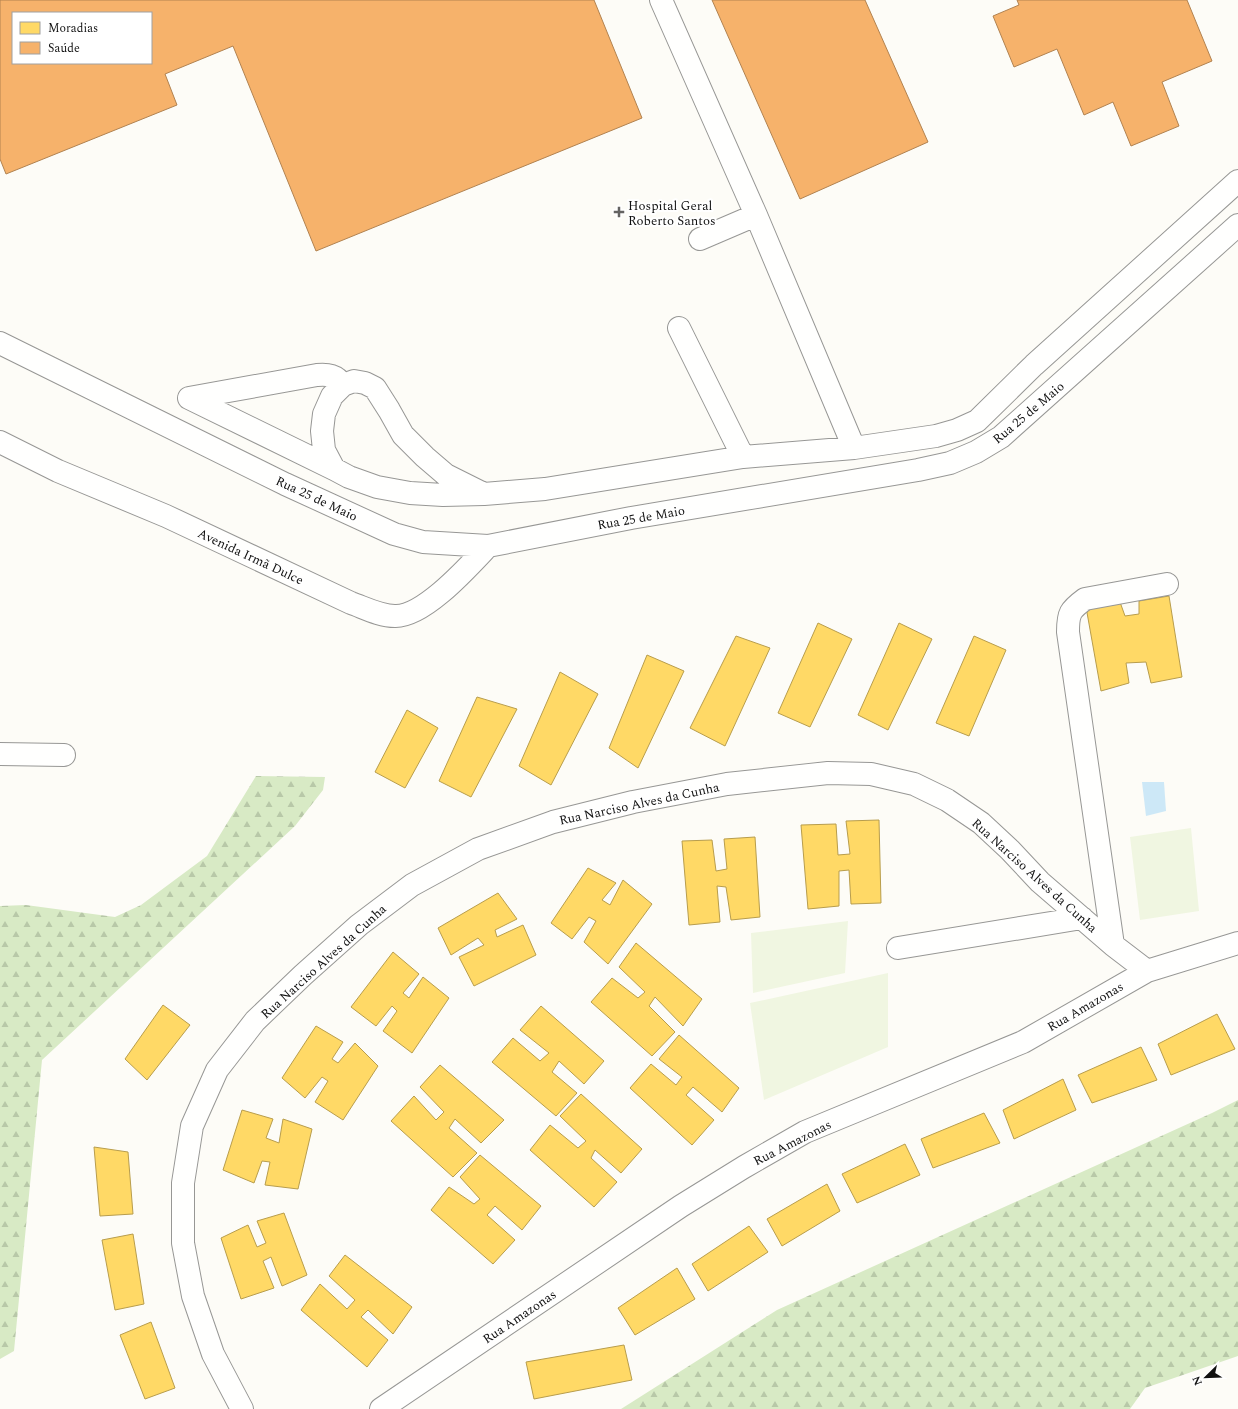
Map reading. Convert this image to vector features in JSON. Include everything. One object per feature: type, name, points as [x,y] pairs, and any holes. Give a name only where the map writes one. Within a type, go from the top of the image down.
[{"type":"street","points":[[661,0],[756,215],[854,448]]},
{"type":"street","points":[[343,385],[339,379],[327,374],[189,398],[349,477],[377,487],[410,493],[443,495],[484,494],[545,489],[743,457],[854,448],[936,436],[957,430],[977,421],[1034,365],[1238,180]]},
{"type":"street","points":[[700,239],[756,215]]},
{"type":"street","name":"Rua 25 de Maio","points":[[0,343],[285,484],[394,534],[423,542],[488,546],[632,518],[918,470],[950,463],[976,452],[1001,437],[1238,226]]},
{"type":"street","points":[[679,328],[743,457]]},
{"type":"street","points":[[334,469],[324,450],[322,431],[324,414],[332,396],[343,385],[354,381],[365,383],[375,388],[390,410],[404,435],[425,457],[446,475],[484,494]]},
{"type":"street","name":"Avenida Irmã Dulce","points":[[0,442],[58,471],[166,516],[351,603],[374,612],[396,616],[413,612],[429,602],[456,579],[488,546]]},
{"type":"street","points":[[1113,945],[1068,632],[1068,618],[1074,607],[1085,599],[1167,584]]},
{"type":"street","points":[[0,754],[64,755]]},
{"type":"street","name":"Rua Narciso Alves da Cunha","points":[[243,1409],[213,1354],[193,1296],[183,1243],[183,1183],[192,1126],[217,1070],[255,1021],[303,975],[359,925],[412,885],[478,849],[553,822],[633,802],[727,784],[828,773],[871,774],[914,784],[947,800],[981,823],[1010,850],[1040,882],[1113,945],[1147,972]]},
{"type":"street","points":[[898,948],[1082,918]]},
{"type":"street","name":"Rua Amazonas","points":[[381,1409],[681,1206],[750,1163],[805,1132],[1023,1042],[1147,972],[1238,943]]},
{"type":"green space","points":[[256,776],[325,777],[323,790],[295,826],[42,1060],[14,1351],[0,1359],[0,906],[26,905],[115,917],[141,905],[207,856]]},
{"type":"green space","points":[[1191,828],[1199,911],[1140,920],[1130,837]]},
{"type":"green space","points":[[848,921],[845,973],[753,993],[751,933]]},
{"type":"green space","points":[[888,973],[888,1047],[764,1100],[750,1003]]},
{"type":"green space","points":[[1238,1100],[1238,1356],[1145,1388],[1130,1409],[621,1409],[777,1310]]},
{"type":"water","points":[[1142,782],[1164,782],[1166,811],[1146,816]]},
{"type":"building: Moradias","points":[[1169,596],[1182,677],[1151,683],[1146,662],[1126,663],[1129,683],[1101,691],[1086,607],[1120,602],[1125,616],[1139,614],[1139,601]]},
{"type":"building: Moradias","points":[[818,623],[852,639],[810,727],[778,713]]},
{"type":"building: Moradias","points":[[899,623],[932,639],[888,730],[858,715]]},
{"type":"building: Moradias","points":[[736,636],[770,648],[725,746],[690,728]]},
{"type":"building: Moradias","points":[[974,636],[1006,650],[969,736],[936,723]]},
{"type":"building: Moradias","points":[[647,655],[684,671],[638,768],[609,748]]},
{"type":"building: Moradias","points":[[560,672],[598,694],[551,785],[519,766]]},
{"type":"building: Moradias","points":[[477,697],[517,709],[471,797],[439,781]]},
{"type":"building: Moradias","points":[[407,710],[438,728],[405,788],[375,772]]},
{"type":"building: Moradias","points":[[879,820],[881,903],[851,904],[849,870],[839,871],[839,906],[808,909],[801,825],[836,824],[838,855],[850,854],[846,821]]},
{"type":"building: Moradias","points":[[755,837],[760,917],[731,920],[726,887],[717,886],[720,922],[689,925],[682,841],[712,840],[716,871],[727,869],[724,839]]},
{"type":"building: Moradias","points":[[588,868],[616,883],[602,900],[610,905],[623,880],[652,904],[608,964],[584,942],[596,921],[589,917],[572,939],[551,923]]},
{"type":"building: Moradias","points":[[498,893],[517,919],[495,930],[497,937],[523,925],[536,955],[474,986],[459,957],[484,945],[478,938],[451,955],[438,928]]},
{"type":"building: Moradias","points":[[636,943],[702,999],[683,1026],[655,997],[649,1006],[675,1032],[652,1056],[591,1002],[612,978],[638,998],[645,992],[619,967]]},
{"type":"building: Moradias","points":[[393,952],[419,974],[403,993],[409,998],[423,977],[449,998],[412,1053],[383,1031],[397,1011],[392,1006],[376,1026],[351,1007]]},
{"type":"building: Moradias","points":[[163,1005],[190,1025],[147,1080],[125,1059]]},
{"type":"building: Moradias","points":[[541,1006],[604,1061],[584,1084],[559,1061],[552,1072],[577,1093],[556,1116],[492,1062],[513,1038],[540,1061],[549,1053],[520,1030]]},
{"type":"building: Moradias","points":[[1217,1014],[1235,1049],[1171,1075],[1158,1044]]},
{"type":"building: Moradias","points":[[316,1026],[343,1042],[332,1059],[338,1063],[355,1043],[378,1066],[343,1120],[315,1102],[328,1081],[322,1077],[305,1098],[282,1078]]},
{"type":"building: Moradias","points":[[679,1035],[739,1088],[722,1112],[693,1087],[686,1095],[714,1120],[692,1145],[630,1088],[651,1064],[676,1085],[682,1077],[659,1059]]},
{"type":"building: Moradias","points":[[1141,1047],[1157,1080],[1092,1103],[1078,1075]]},
{"type":"building: Moradias","points":[[440,1065],[504,1120],[481,1143],[455,1119],[449,1128],[477,1153],[453,1177],[391,1121],[414,1096],[436,1120],[444,1112],[420,1087]]},
{"type":"building: Moradias","points":[[1063,1079],[1076,1110],[1014,1139],[1003,1110]]},
{"type":"building: Moradias","points":[[581,1094],[642,1149],[621,1173],[595,1150],[591,1158],[617,1182],[594,1207],[530,1150],[550,1125],[578,1148],[586,1141],[560,1116]]},
{"type":"building: Moradias","points":[[242,1110],[273,1119],[266,1138],[279,1143],[283,1119],[312,1129],[298,1189],[265,1185],[270,1162],[262,1161],[254,1183],[223,1170]]},
{"type":"building: Moradias","points":[[984,1113],[1000,1143],[933,1168],[921,1139]]},
{"type":"building: Moradias","points":[[905,1144],[920,1175],[857,1203],[842,1174]]},
{"type":"building: Moradias","points":[[94,1147],[128,1152],[133,1214],[100,1216]]},
{"type":"building: Moradias","points":[[480,1155],[541,1206],[522,1230],[495,1206],[487,1215],[515,1240],[493,1264],[431,1210],[449,1187],[474,1204],[480,1199],[460,1177]]},
{"type":"building: Moradias","points":[[827,1184],[840,1211],[782,1246],[767,1219]]},
{"type":"building: Moradias","points":[[284,1213],[307,1275],[282,1286],[271,1257],[263,1261],[274,1288],[241,1299],[221,1238],[248,1225],[257,1247],[266,1243],[257,1221]]},
{"type":"building: Moradias","points":[[749,1226],[768,1252],[708,1291],[692,1264]]},
{"type":"building: Moradias","points":[[133,1234],[144,1304],[115,1310],[102,1240]]},
{"type":"building: Moradias","points":[[345,1255],[412,1307],[393,1334],[368,1310],[361,1317],[388,1340],[367,1367],[301,1310],[320,1284],[347,1309],[355,1300],[329,1276]]},
{"type":"building: Moradias","points":[[677,1268],[695,1299],[635,1335],[618,1308]]},
{"type":"building: Moradias","points":[[151,1322],[175,1388],[145,1399],[120,1335]]},
{"type":"building: Moradias","points":[[624,1345],[632,1380],[534,1399],[526,1362]]},
{"type":"building: Saúde","points":[[0,0],[594,0],[642,118],[316,251],[233,46],[165,74],[177,105],[6,174],[0,159]]},
{"type":"building: Saúde","points":[[712,0],[865,0],[928,142],[800,199]]},
{"type":"building: Saúde","points":[[1017,0],[1187,0],[1212,61],[1162,82],[1179,126],[1131,146],[1113,102],[1084,115],[1057,49],[1014,67],[993,16],[1019,5]]},
{"type":"place","name":"Hospital Geral Roberto Santos","points":[[619,212]]}]
